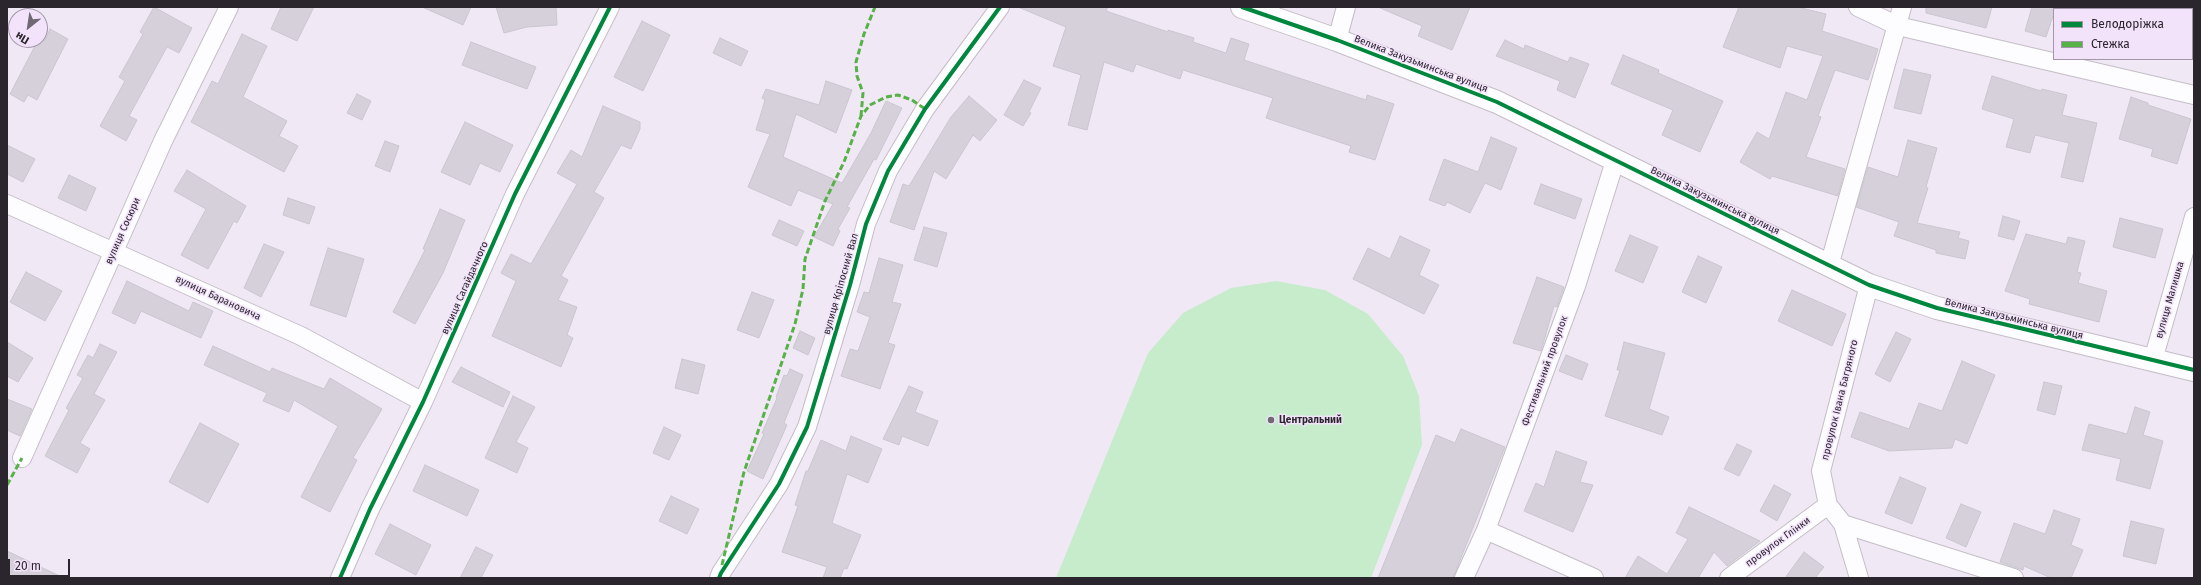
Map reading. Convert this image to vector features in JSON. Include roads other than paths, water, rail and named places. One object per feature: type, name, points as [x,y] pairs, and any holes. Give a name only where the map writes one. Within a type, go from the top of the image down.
[{"type":"street","name":"вулиця Сосюри","points":[[22,458],[163,141],[229,7]]},
{"type":"street","name":"вулиця Сагайдачного","points":[[340,578],[370,509],[423,402],[515,194],[610,7]]},
{"type":"street","name":"вулиця Кріпосний Вал","points":[[719,578],[779,484],[806,427],[850,285],[866,224],[888,171],[925,109],[1000,7]]},
{"type":"street","name":"Велика Закузьминська вулиця","points":[[1242,7],[1337,40],[1497,102],[1869,285],[1937,308],[2194,370]]},
{"type":"street","points":[[1337,40],[1346,7]]},
{"type":"street","points":[[1858,7],[1898,26],[2194,95]]},
{"type":"street","points":[[1829,266],[1898,26],[1902,7]]},
{"type":"street","name":"Фестивальний провулок","points":[[1464,578],[1486,530],[1576,286],[1615,161]]},
{"type":"street","name":"вулиця Барановича","points":[[7,204],[301,336],[423,402]]},
{"type":"street","name":"вулиця Малишка","points":[[2153,360],[2194,217]]},
{"type":"street","name":"провулок Івана Багряного","points":[[1843,524],[1828,505],[1822,471],[1869,285]]},
{"type":"street","name":"провулок Глінки","points":[[1729,578],[1828,505]]},
{"type":"street","points":[[1843,524],[1859,578]]},
{"type":"street","points":[[1843,524],[2014,578]]},
{"type":"street","points":[[1486,530],[1594,578]]},
{"type":"place","name":"Центральний","points":[[1271,420]]}]
